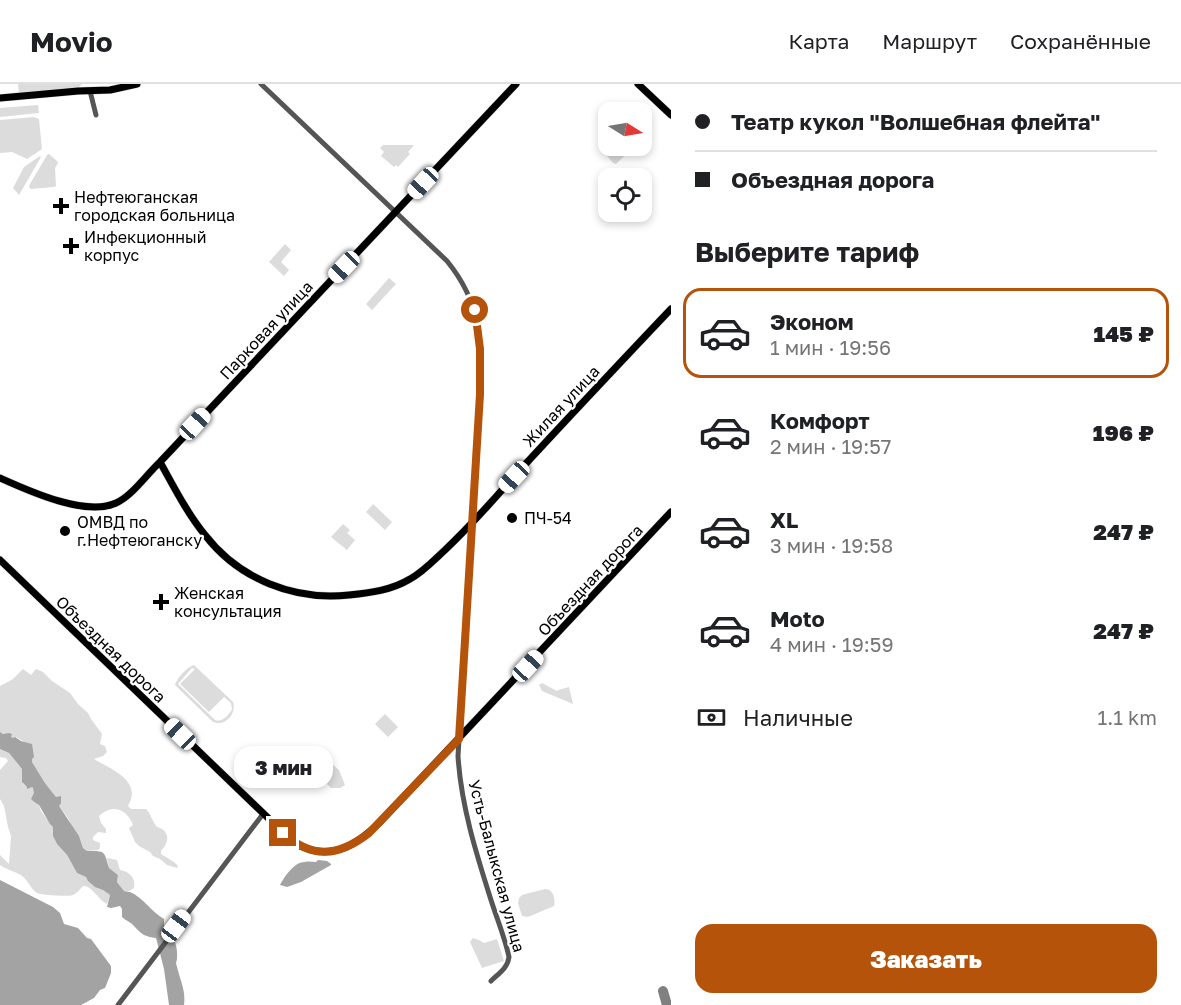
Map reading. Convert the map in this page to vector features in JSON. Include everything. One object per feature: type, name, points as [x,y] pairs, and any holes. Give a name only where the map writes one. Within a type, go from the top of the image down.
[{"type":"main road","points":[[0,98],[89,87],[117,89],[137,84]]},
{"type":"main road","name":"Парковая улица","points":[[0,478],[30,491],[86,507],[101,507],[122,500],[516,84]]},
{"type":"main road","points":[[638,84],[671,115]]},
{"type":"main road","name":"Жилая улица","points":[[160,462],[205,536],[224,555],[266,583],[285,590],[321,596],[342,596],[398,585],[424,569],[472,523],[671,309]]},
{"type":"main road","name":"Объездная дорога","points":[[0,560],[293,842],[304,848],[324,852],[339,850],[369,833],[671,512]]},
{"type":"street","name":"Усть-Балыкская улица","points":[[261,84],[447,261],[461,281],[475,310],[481,382],[459,770],[466,812],[481,869],[509,957],[506,967],[491,981]]},
{"type":"street","points":[[89,87],[96,115]]},
{"type":"street","points":[[118,1005],[263,814]]},
{"type":"shaded area","points":[[18,84],[82,84],[75,88],[19,93]]},
{"type":"shaded area","points":[[38,105],[39,113],[0,117],[0,108]]},
{"type":"shaded area","points":[[34,117],[39,119],[42,149],[27,159],[12,152],[0,153],[0,120]]},
{"type":"shaded area","points":[[383,145],[414,145],[408,152],[410,154],[398,167],[396,165],[394,167],[381,156],[384,152],[380,148]]},
{"type":"shaded area","points":[[49,154],[58,162],[55,168],[56,186],[31,189],[30,184]]},
{"type":"shaded area","points":[[40,156],[19,195],[13,188],[24,167]]},
{"type":"shaded area","points":[[607,156],[624,156],[616,164]]},
{"type":"shaded area","points":[[285,244],[291,250],[281,262],[289,270],[284,276],[269,262]]},
{"type":"shaded area","points":[[389,278],[396,284],[372,310],[366,304]]},
{"type":"shaded area","points":[[373,504],[392,522],[385,530],[366,512]]},
{"type":"shaded area","points":[[343,524],[350,530],[347,533],[355,540],[347,550],[331,537]]},
{"type":"shaded area","points":[[194,665],[233,702],[232,715],[226,721],[213,722],[175,685]],"holes":[[[192,668],[195,669],[180,684],[209,712],[224,697],[231,703],[232,709],[223,719],[215,720],[178,684]]]},
{"type":"shaded area","points":[[23,669],[31,675],[36,669],[43,672],[70,693],[88,713],[102,734],[100,744],[105,746],[107,752],[94,759],[116,772],[128,783],[132,797],[128,806],[131,809],[146,809],[157,827],[165,831],[167,840],[161,854],[178,866],[177,868],[167,865],[135,842],[129,828],[133,825],[130,819],[119,810],[109,810],[99,816],[106,833],[98,832],[93,837],[93,840],[100,843],[99,850],[87,851],[83,848],[79,836],[58,805],[56,797],[32,762],[28,744],[0,732],[0,686],[13,679]]},
{"type":"shaded area","points":[[542,683],[557,691],[569,687],[573,704],[542,691],[539,685]]},
{"type":"shaded area","points":[[385,714],[398,727],[388,737],[375,724]]},
{"type":"shaded area","points":[[0,732],[12,734],[13,738],[32,744],[34,757],[32,762],[56,797],[61,796],[59,806],[79,836],[83,848],[87,851],[103,853],[109,868],[118,875],[117,882],[124,891],[135,895],[164,919],[164,926],[176,944],[176,963],[183,990],[184,1005],[169,1005],[164,969],[156,938],[144,935],[122,917],[120,906],[107,907],[110,895],[77,873],[67,855],[57,844],[53,836],[53,827],[39,805],[31,799],[34,793],[33,788],[27,789],[22,782],[22,769],[9,753],[0,749]]},
{"type":"shaded area","points":[[0,749],[9,753],[22,769],[23,784],[33,788],[41,811],[53,827],[53,836],[57,844],[67,855],[77,873],[110,895],[107,904],[90,888],[83,886],[70,896],[37,893],[21,875],[0,865],[0,855],[9,864],[11,836],[4,806],[0,799],[0,770],[8,761],[0,757]]},
{"type":"shaded area","points":[[332,764],[339,770],[345,785],[340,788],[331,788],[320,777]]},
{"type":"shaded area","points":[[107,858],[117,860],[120,870],[132,876],[134,888],[126,893],[124,891],[117,882],[118,875],[109,868]]},
{"type":"shaded area","points":[[318,860],[327,861],[331,865],[301,882],[287,887],[280,885],[297,864]]},
{"type":"shaded area","points":[[0,880],[53,907],[60,913],[64,924],[78,928],[87,938],[91,939],[111,966],[111,973],[105,988],[100,990],[94,998],[81,1005],[0,1005]]},
{"type":"shaded area","points":[[545,889],[553,895],[554,906],[528,917],[522,916],[518,903],[519,898],[522,895]]},
{"type":"shaded area","points":[[473,938],[484,943],[497,939],[504,961],[482,968],[470,942]]},
{"type":"taxiway","points":[[663,991],[667,1005]]},
{"type":"place","name":"Нефтеюганская городская больница","points":[[61,206]]},
{"type":"place","name":"Инфекционный корпус","points":[[71,246]]},
{"type":"place","name":"ПЧ-54","points":[[512,518]]},
{"type":"place","name":"ОМВД по г.Нефтеюганску","points":[[65,531]]},
{"type":"place","name":"Женская консультация","points":[[161,602]]},
{"type":"route","points":[[283,833],[299,846],[316,851],[331,852],[355,843],[369,833],[459,739],[480,394],[481,364],[475,310]]}]
